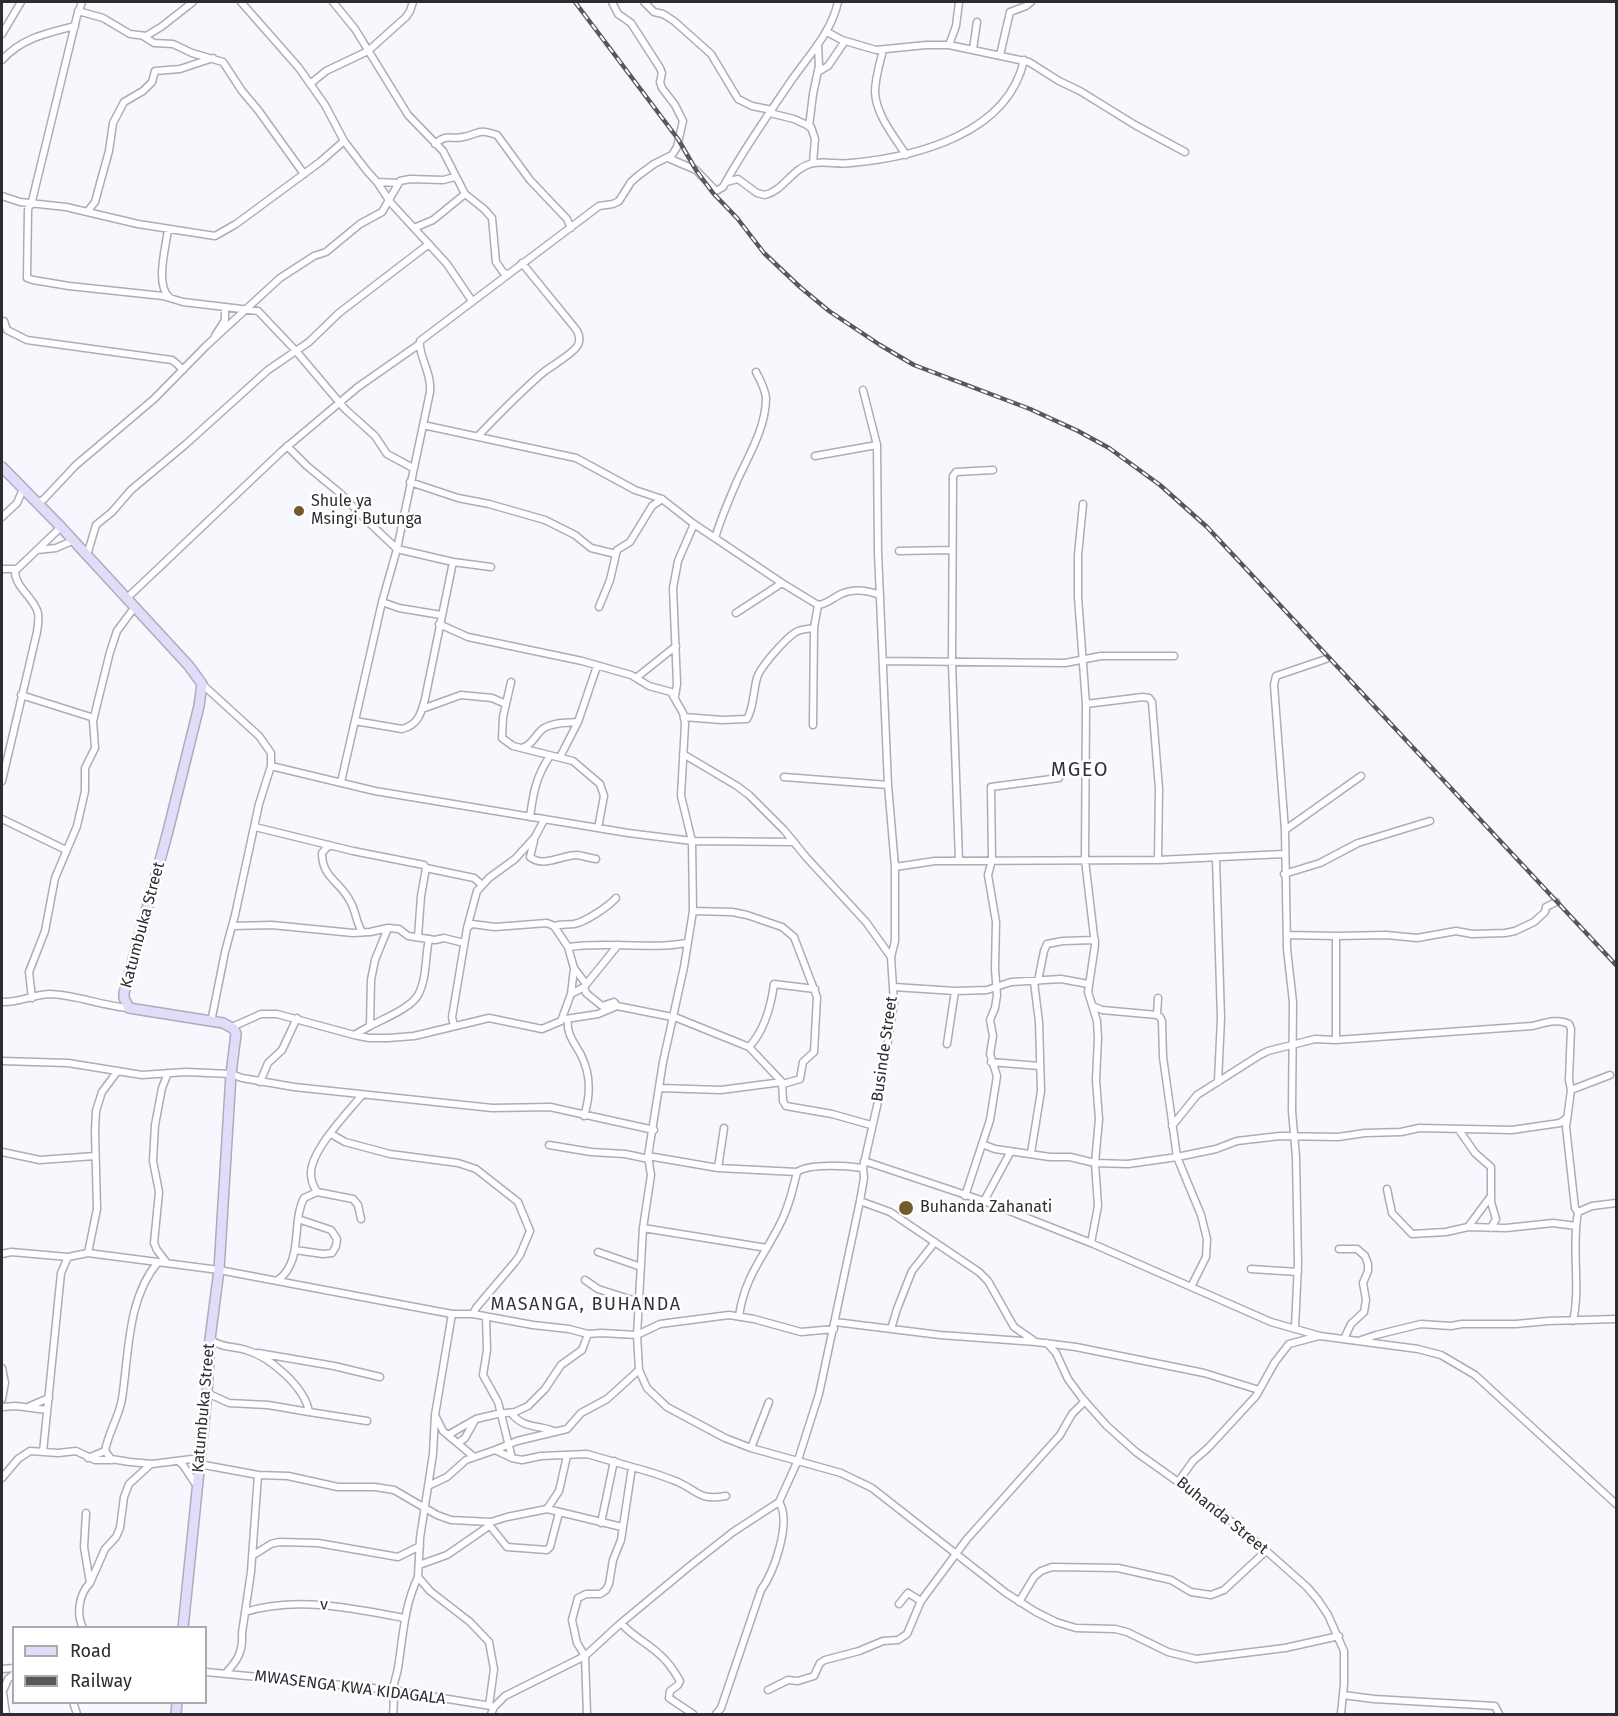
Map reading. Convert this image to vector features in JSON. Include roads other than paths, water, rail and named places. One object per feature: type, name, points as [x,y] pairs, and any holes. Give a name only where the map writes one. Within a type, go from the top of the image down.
[{"type":"main road","points":[[2,467],[61,527],[196,673],[202,684]]},
{"type":"main road","name":"Katumbuka Street","points":[[183,1626],[207,1393],[210,1340],[219,1270],[231,1074],[236,1034],[232,1027],[223,1023],[129,1008],[124,993],[168,831],[199,706],[202,684]]},
{"type":"street","points":[[2,34],[21,2]]},
{"type":"street","points":[[34,203],[32,201],[82,2]]},
{"type":"street","points":[[143,36],[153,32],[193,2]]},
{"type":"street","points":[[241,2],[289,55],[325,105],[344,141],[388,199],[447,264],[472,301]]},
{"type":"street","points":[[333,2],[355,28],[402,101],[408,115],[450,162],[455,177],[465,194],[492,218],[496,262],[503,272],[508,274]]},
{"type":"street","points":[[310,84],[326,70],[368,51],[406,17],[413,2]]},
{"type":"street","points":[[126,599],[287,446],[358,387],[418,345],[423,338],[599,206],[619,201],[631,182],[639,175],[675,152],[683,121],[675,105],[662,88],[660,68],[631,23],[618,14],[612,2]]},
{"type":"street","points":[[644,2],[654,12],[663,14],[674,21],[707,49],[719,64],[738,99],[752,106],[794,119],[809,127]]},
{"type":"street","points":[[668,158],[696,170],[716,191],[723,187],[771,112],[827,32],[835,16],[838,2]]},
{"type":"street","points":[[949,45],[956,26],[959,2]]},
{"type":"street","points":[[1000,55],[1010,12],[1031,2]]},
{"type":"street","points":[[78,12],[103,18],[130,34],[143,36],[154,43],[173,44],[223,62],[304,174]]},
{"type":"street","points":[[973,48],[977,22]]},
{"type":"street","points":[[2,60],[17,46],[31,38],[75,26]]},
{"type":"street","points":[[827,32],[866,48],[883,50],[949,45],[1024,60],[1185,152]]},
{"type":"street","points":[[818,72],[828,66],[845,41]]},
{"type":"street","points":[[813,163],[815,139],[809,127],[818,72],[818,45]]},
{"type":"street","points":[[883,50],[875,89],[877,102],[887,127],[906,155]]},
{"type":"street","points":[[87,212],[95,202],[109,151],[113,123],[124,102],[152,82],[155,71],[180,69],[213,58]]},
{"type":"street","points":[[726,182],[738,179],[757,193],[769,194],[786,183],[804,166],[813,163],[850,163],[906,155],[943,144],[983,121],[1018,82],[1024,60]]},
{"type":"street","points":[[435,144],[443,137],[464,137],[479,131],[497,135],[530,180],[567,219],[571,228]]},
{"type":"street","points":[[2,196],[20,202],[87,212],[206,236],[219,235],[304,174],[344,141]]},
{"type":"street","points":[[37,504],[76,465],[154,399],[206,346],[280,278],[314,256],[326,252],[360,224],[382,212],[398,183],[410,178],[436,180],[455,177]]},
{"type":"street","points":[[377,182],[398,183]]},
{"type":"street","points":[[414,228],[433,220],[465,194]]},
{"type":"street","points":[[34,203],[29,206],[27,212],[28,279],[260,312],[345,409],[375,436],[387,454],[412,468]]},
{"type":"street","points":[[168,229],[161,281],[163,290],[170,298]]},
{"type":"street","points":[[85,555],[90,548],[96,525],[112,512],[131,490],[268,370],[322,331],[339,314],[429,244]]},
{"type":"street","points":[[478,436],[544,372],[575,349],[579,343],[580,336],[575,328],[522,263]]},
{"type":"street","points":[[206,346],[222,326],[226,316],[225,307]]},
{"type":"street","points":[[4,321],[7,330],[27,340],[171,360],[183,370]]},
{"type":"street","points":[[341,782],[382,602],[397,549],[412,468],[423,425],[430,385],[428,369],[418,345]]},
{"type":"street","points":[[715,538],[729,499],[757,439],[762,419],[765,389],[756,372]]},
{"type":"street","points":[[863,390],[877,445],[878,552],[888,785],[895,867],[893,876],[895,941],[891,957]]},
{"type":"street","points":[[423,425],[576,458],[635,490],[662,499],[694,524],[818,605],[850,591],[869,591],[880,595]]},
{"type":"street","points":[[816,456],[877,445]]},
{"type":"street","points":[[287,446],[341,494],[397,549],[453,562],[490,567]]},
{"type":"street","points":[[958,861],[952,663],[953,474],[993,470]]},
{"type":"street","points":[[410,482],[458,498],[546,520],[562,527],[591,548],[616,554]]},
{"type":"street","points":[[2,517],[17,503],[23,489]]},
{"type":"street","points":[[599,607],[619,548],[630,542],[652,506],[662,499]]},
{"type":"street","points":[[1083,504],[1078,555],[1078,597],[1086,704],[1086,860],[1095,940],[1088,984],[1097,1021],[1096,1088],[1099,1119],[1096,1165],[1098,1206],[1091,1244]]},
{"type":"street","points":[[675,696],[678,684],[673,603],[675,573],[694,524]]},
{"type":"street","points":[[2,569],[16,569],[61,527]]},
{"type":"street","points":[[38,550],[56,548],[72,541]]},
{"type":"street","points":[[900,551],[952,550]]},
{"type":"street","points":[[355,721],[405,729],[417,721],[422,709],[453,562]]},
{"type":"street","points":[[2,781],[37,632],[38,615],[32,602],[16,581],[16,569]]},
{"type":"street","points":[[736,613],[782,583]]},
{"type":"street","points":[[382,602],[399,608],[441,615]]},
{"type":"street","points":[[813,725],[814,628],[818,605]]},
{"type":"street","points":[[32,998],[29,972],[45,931],[53,886],[75,831],[85,791],[86,765],[94,751],[92,730],[94,718],[114,639],[122,622],[134,608]]},
{"type":"street","points":[[439,624],[468,638],[554,654],[631,675],[649,686],[666,689],[675,696],[684,717],[681,796],[692,841],[693,910],[659,1088],[649,1158],[651,1175],[643,1228],[637,1335],[639,1370],[647,1388],[667,1407],[725,1438],[751,1448],[849,1476],[872,1488],[1019,1602],[1056,1622],[1076,1628],[1106,1628],[1127,1632],[1168,1652],[1196,1659],[1285,1648],[1339,1636]]},
{"type":"street","points":[[684,717],[747,719],[753,702],[756,679],[763,664],[793,634],[799,630],[814,628]]},
{"type":"street","points":[[636,678],[676,646]]},
{"type":"street","points":[[884,662],[1065,663],[1101,656],[1174,656]]},
{"type":"street","points":[[1294,1328],[1298,1272],[1296,1157],[1292,1111],[1293,1002],[1287,934],[1284,874],[1285,830],[1275,678],[1282,673],[1326,659]]},
{"type":"street","points":[[560,757],[578,722],[597,666]]},
{"type":"street","points":[[511,682],[502,738],[509,744],[521,748],[573,761],[600,784],[604,796],[598,828]]},
{"type":"street","points":[[202,684],[264,742],[271,753],[271,766],[262,792],[211,1022]]},
{"type":"street","points":[[21,695],[94,718]]},
{"type":"street","points":[[422,709],[461,695],[492,698],[506,704]]},
{"type":"street","points":[[1086,704],[1143,697],[1149,698],[1152,702],[1159,789],[1158,860]]},
{"type":"street","points":[[521,748],[527,747],[544,728],[558,723],[578,722]]},
{"type":"street","name":"Businde Street","points":[[683,754],[749,795],[875,932],[891,957],[894,1003],[879,1097],[864,1164],[860,1201],[835,1326],[819,1394],[798,1460],[779,1502]]},
{"type":"street","points":[[530,817],[535,782],[550,756]]},
{"type":"street","points":[[271,766],[375,791],[598,828],[692,841],[794,842]]},
{"type":"street","points":[[1285,830],[1361,776]]},
{"type":"street","points":[[784,777],[888,785]]},
{"type":"street","points":[[965,1196],[991,1117],[997,1076],[990,1054],[993,1036],[990,1020],[996,1005],[996,922],[987,876],[992,860],[991,787],[1059,778]]},
{"type":"street","points":[[2,819],[66,850]]},
{"type":"street","points":[[544,820],[535,837],[530,857],[532,859],[550,861],[576,855],[596,859]]},
{"type":"street","points":[[1284,874],[1320,863],[1358,843],[1430,821]]},
{"type":"street","points":[[255,827],[424,865],[426,868],[474,878],[482,885]]},
{"type":"street","points":[[454,1026],[452,1017],[464,943],[477,891],[515,859],[535,837]]},
{"type":"street","points":[[328,845],[322,853],[323,867],[349,898],[355,920],[362,932]]},
{"type":"street","points":[[895,867],[917,862],[1158,860],[1284,854]]},
{"type":"street","points":[[1216,858],[1221,1018],[1218,1082]]},
{"type":"street","points":[[418,937],[426,868]]},
{"type":"street","points":[[467,928],[472,924],[495,927],[547,923],[554,926],[577,924],[610,905],[616,898]]},
{"type":"street","points":[[1287,934],[1386,935],[1418,938],[1454,931],[1472,934],[1505,933],[1534,922],[1545,912],[1546,907],[1556,902]]},
{"type":"street","points":[[659,1088],[721,1090],[800,1079],[803,1062],[814,1052],[817,997],[794,937],[788,930],[760,919],[732,912],[693,910]]},
{"type":"street","points":[[232,926],[272,925],[338,933],[370,932],[388,928],[399,929],[408,936],[429,939],[444,938],[464,943]]},
{"type":"street","points":[[554,926],[568,947],[574,968],[585,986],[586,993],[602,1006],[612,1002],[617,1006],[684,1021],[749,1047],[782,1083],[783,1101],[786,1106],[872,1125]]},
{"type":"street","points":[[370,1026],[371,980],[375,960],[388,928]]},
{"type":"street","points":[[1336,936],[1336,1040]]},
{"type":"street","points":[[354,1035],[394,1014],[418,996],[429,939]]},
{"type":"street","points":[[1031,1153],[1041,1091],[1036,982],[1044,951],[1047,944],[1095,940]]},
{"type":"street","points":[[568,947],[583,945],[667,946],[687,943]]},
{"type":"street","points":[[571,994],[585,986],[618,945]]},
{"type":"street","points":[[574,968],[566,1019],[569,1035],[583,1059],[589,1078],[588,1102],[584,1116]]},
{"type":"street","points":[[894,987],[956,990],[996,988],[1011,982],[1061,979],[1088,984]]},
{"type":"street","points":[[749,1047],[765,1019],[772,1000],[774,984],[815,989]]},
{"type":"street","points":[[947,1044],[956,990]]},
{"type":"street","points":[[2,1002],[13,1002],[47,994],[129,1008]]},
{"type":"street","points":[[1156,1015],[1158,998]]},
{"type":"street","points":[[1091,1003],[1102,1010],[1156,1015],[1162,1021],[1163,1057],[1177,1157],[1201,1215],[1207,1239],[1206,1257],[1191,1287]]},
{"type":"street","points":[[232,1027],[254,1016],[267,1013],[297,1018],[331,1030],[369,1038],[402,1038],[489,1018],[542,1029],[566,1019],[598,1014],[617,1006]]},
{"type":"street","points":[[1097,1021],[1102,1010]]},
{"type":"street","points":[[260,1082],[268,1063],[282,1050],[297,1018]]},
{"type":"street","points":[[1172,1126],[1197,1095],[1268,1050],[1315,1039],[1336,1040],[1408,1033],[1532,1026],[1559,1020],[1569,1024],[1571,1029],[1569,1080],[1571,1090],[1567,1118],[1575,1208],[1578,1212],[1576,1306],[1573,1321]]},
{"type":"street","points":[[2,1061],[68,1063],[142,1075],[186,1072],[231,1074],[260,1082],[363,1095],[403,1097],[492,1108],[550,1107],[654,1130]]},
{"type":"street","points":[[991,1062],[1039,1066]]},
{"type":"street","points":[[88,1253],[97,1215],[95,1120],[98,1101],[117,1072]]},
{"type":"street","points":[[167,1263],[154,1243],[159,1192],[153,1161],[159,1101],[168,1073]]},
{"type":"street","points":[[1571,1090],[1610,1075]]},
{"type":"street","points":[[317,1192],[311,1181],[311,1167],[345,1113],[363,1095]]},
{"type":"street","points":[[982,1144],[1011,1151],[1086,1161],[1096,1165],[1128,1164],[1216,1149],[1237,1141],[1294,1135],[1338,1137],[1365,1133],[1401,1132],[1419,1128],[1512,1130],[1560,1123],[1567,1118]]},
{"type":"street","points":[[718,1168],[724,1128]]},
{"type":"street","points":[[1459,1130],[1479,1157],[1491,1167],[1491,1196],[1496,1220],[1491,1228]]},
{"type":"street","points":[[331,1134],[345,1142],[390,1154],[468,1166],[483,1174],[518,1202],[530,1231],[525,1245],[515,1262],[473,1314]]},
{"type":"street","points":[[549,1145],[718,1168],[797,1172],[802,1169],[864,1164],[984,1201],[1091,1244],[1236,1308],[1294,1328],[1320,1336],[1430,1352],[1457,1363],[1475,1376],[1617,1504]]},
{"type":"street","points":[[984,1201],[1011,1151]]},
{"type":"street","points":[[2,1152],[40,1160],[95,1156]]},
{"type":"street","points":[[739,1316],[741,1302],[753,1269],[767,1248],[787,1207],[797,1172]]},
{"type":"street","points":[[1387,1189],[1392,1213],[1412,1234],[1446,1232],[1468,1227],[1491,1228],[1553,1223],[1576,1226]]},
{"type":"street","points":[[278,1280],[289,1269],[304,1198],[317,1192],[355,1201],[361,1219]]},
{"type":"street","points":[[1468,1227],[1491,1196]]},
{"type":"street","points":[[860,1201],[886,1210],[973,1268],[988,1281],[1014,1327],[1036,1342]]},
{"type":"street","points":[[1578,1212],[1593,1206],[1617,1203]]},
{"type":"street","points":[[294,1250],[323,1254],[332,1252],[337,1239],[331,1230],[298,1220]]},
{"type":"street","points":[[643,1228],[767,1248]]},
{"type":"street","points":[[891,1329],[912,1271],[935,1242]]},
{"type":"street","points":[[1339,1248],[1357,1249],[1365,1257],[1369,1268],[1363,1283],[1366,1299],[1364,1312],[1351,1324],[1344,1340]]},
{"type":"street","points":[[2,1254],[11,1252],[68,1257],[88,1253],[219,1270],[452,1314],[473,1314],[588,1334],[637,1335],[660,1324],[729,1315],[801,1332],[835,1326],[1047,1343],[1204,1373],[1259,1390]]},
{"type":"street","points":[[598,1252],[641,1267]]},
{"type":"street","points":[[43,1452],[61,1273],[68,1257]]},
{"type":"street","points":[[112,1460],[105,1451],[107,1438],[122,1400],[137,1296],[150,1270],[158,1262]]},
{"type":"street","points":[[1251,1269],[1298,1272]]},
{"type":"street","points":[[585,1280],[598,1289],[639,1302]]},
{"type":"street","points":[[393,1714],[395,1698],[393,1690],[404,1618],[412,1589],[418,1577],[435,1415],[452,1314]]},
{"type":"street","points":[[486,1317],[487,1350],[483,1375],[498,1402],[512,1458]]},
{"type":"street","points":[[1360,1341],[1421,1324],[1450,1326],[1617,1319]]},
{"type":"street","points":[[1013,1340],[1014,1327]]},
{"type":"street","points":[[448,1435],[476,1419],[500,1413],[511,1413],[525,1408],[540,1395],[561,1365],[582,1350],[588,1334]]},
{"type":"street","points":[[1178,1482],[1192,1461],[1209,1448],[1246,1404],[1254,1399],[1275,1362],[1289,1344],[1320,1336]]},
{"type":"street","points":[[210,1340],[220,1345],[245,1349],[274,1364],[300,1394],[309,1412]]},
{"type":"street","name":"Buhanda Street","points":[[1047,1343],[1056,1353],[1068,1379],[1085,1401],[1136,1452],[1216,1509],[1307,1587],[1318,1600],[1339,1636],[1345,1657],[1341,1714]]},
{"type":"street","points":[[254,1353],[334,1366],[380,1377]]},
{"type":"street","points":[[2,1368],[5,1377],[2,1399]]},
{"type":"street","points":[[428,1486],[447,1477],[466,1460],[509,1444],[567,1429],[581,1413],[607,1399],[639,1370]]},
{"type":"street","points":[[207,1393],[229,1403],[268,1405],[367,1421]]},
{"type":"street","points":[[29,1407],[49,1398]]},
{"type":"street","points":[[768,1690],[788,1680],[798,1681],[814,1676],[820,1663],[825,1660],[908,1634],[921,1601],[956,1553],[1016,1482],[1060,1435],[1072,1414],[1085,1401]]},
{"type":"street","points":[[751,1448],[769,1402]]},
{"type":"street","points":[[2,1407],[47,1410]]},
{"type":"street","points":[[511,1413],[519,1422],[526,1425],[556,1432]]},
{"type":"street","points":[[435,1415],[443,1431],[474,1457]]},
{"type":"street","points":[[458,1443],[465,1438],[476,1419]]},
{"type":"street","points":[[495,1450],[512,1458],[528,1460],[541,1456],[587,1454],[676,1482],[711,1498],[726,1496]]},
{"type":"street","points":[[2,1478],[23,1454],[30,1451],[76,1451],[87,1458],[101,1461],[111,1459],[152,1464],[174,1460],[200,1461],[258,1474],[288,1476],[338,1487],[385,1489],[399,1492],[444,1518],[488,1524],[547,1509],[622,1527]]},
{"type":"street","points":[[87,1458],[105,1451]]},
{"type":"street","points":[[547,1509],[559,1491],[567,1456]]},
{"type":"street","points":[[174,1460],[183,1465],[197,1486]]},
{"type":"street","points":[[601,1523],[614,1461]]},
{"type":"street","points":[[81,1626],[79,1608],[81,1598],[107,1545],[116,1537],[120,1528],[124,1497],[129,1484],[152,1464]]},
{"type":"street","points":[[587,1714],[585,1656],[577,1643],[572,1620],[576,1604],[582,1595],[600,1594],[606,1590],[621,1540],[632,1467]]},
{"type":"street","points":[[225,1674],[241,1655],[244,1612],[256,1522],[258,1474]]},
{"type":"street","points":[[491,1706],[516,1689],[585,1656],[621,1623],[733,1532],[779,1502],[783,1509],[783,1526],[772,1569],[769,1579],[761,1590],[722,1708],[716,1714]]},
{"type":"street","points":[[86,1513],[84,1547],[90,1583]]},
{"type":"street","points":[[488,1524],[507,1547],[547,1550],[550,1547],[559,1513]]},
{"type":"street","points":[[419,1565],[447,1555],[488,1524]]},
{"type":"street","points":[[252,1556],[271,1544],[279,1542],[318,1542],[398,1557],[420,1546]]},
{"type":"street","points":[[1019,1602],[1034,1577],[1041,1570],[1052,1568],[1118,1568],[1171,1580],[1191,1592],[1211,1595],[1224,1590],[1266,1551]]},
{"type":"street","points":[[418,1577],[430,1591],[470,1622],[489,1642],[494,1669],[490,1714]]},
{"type":"street","points":[[899,1604],[908,1593],[921,1601]]},
{"type":"street","name":"v","points":[[244,1612],[261,1606],[326,1604],[404,1618]]},
{"type":"street","points":[[621,1623],[633,1636],[664,1659],[680,1681],[670,1691],[669,1698],[693,1714]]},
{"type":"street","name":"MWASENGA KWA KIDAGALA","points":[[207,1672],[393,1690],[491,1706]]},
{"type":"street","points":[[6,1714],[2,1689],[12,1676]]},
{"type":"street","points":[[1343,1695],[1495,1706],[1499,1714]]},
{"type":"railway","points":[[575,2],[678,139],[713,193],[737,218],[764,253],[800,287],[829,311],[914,365],[1030,409],[1078,431],[1109,448],[1160,485],[1207,527],[1616,965]]},
{"type":"place","name":"Shule ya Msingi Butunga","points":[[299,511]]},
{"type":"place","name":"Buhanda Zahanati","points":[[906,1208]]},
{"type":"district","name":"MGEO","points":[[1080,770]]},
{"type":"district","name":"MASANGA, BUHANDA","points":[[586,1305]]}]
